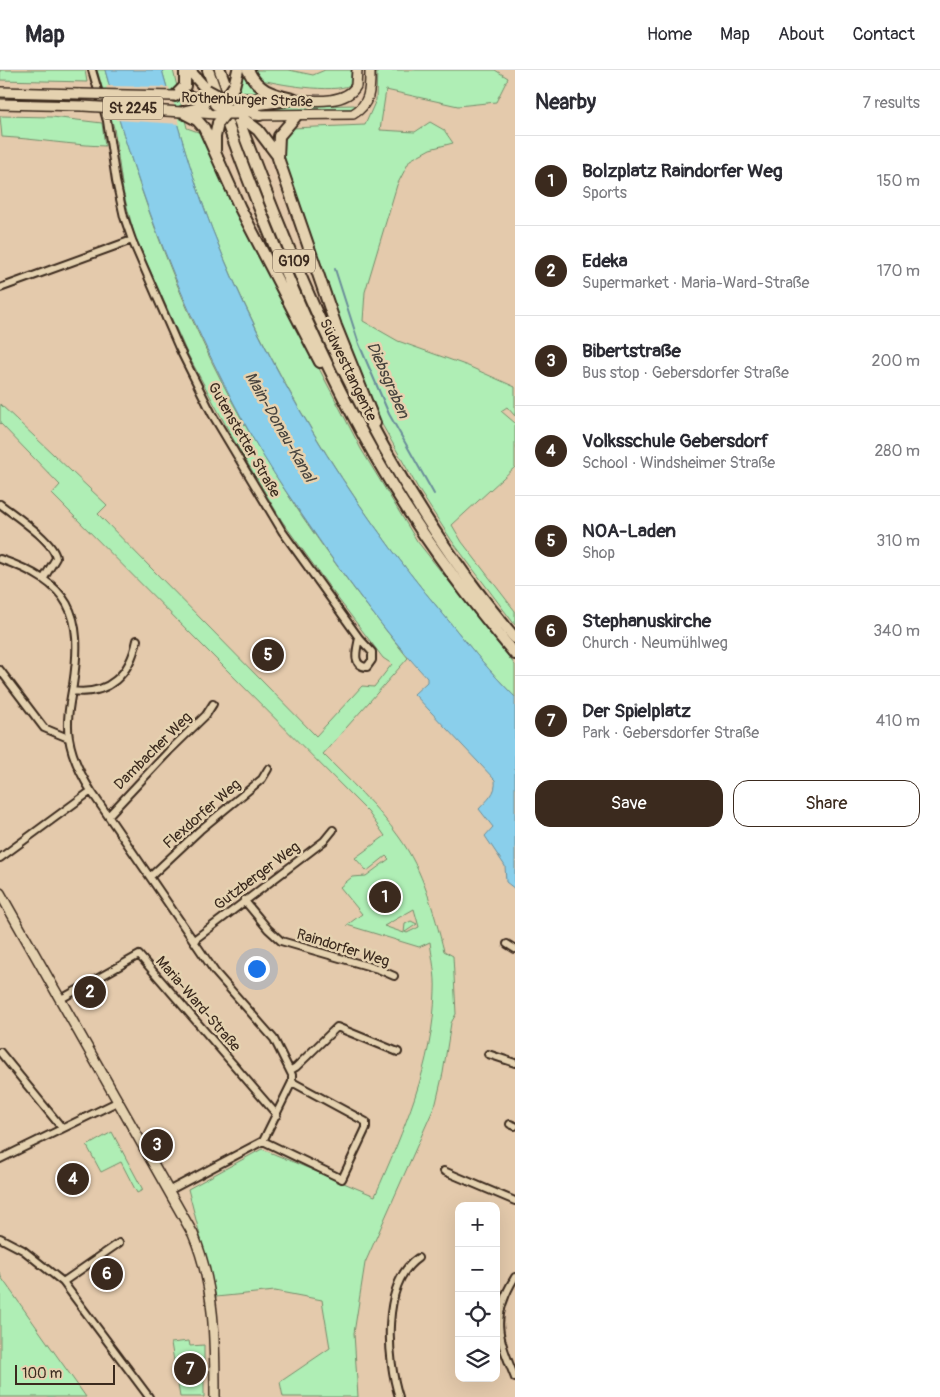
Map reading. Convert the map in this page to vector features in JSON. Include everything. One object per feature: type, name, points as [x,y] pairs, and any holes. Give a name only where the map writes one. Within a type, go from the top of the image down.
[{"type":"highway","points":[[177,96],[185,86],[185,70]]},
{"type":"highway","points":[[190,70],[227,107],[258,130],[278,158],[336,326],[370,409],[382,446]]},
{"type":"highway","name":"Südwesttangente","points":[[208,70],[284,265],[333,375],[376,457],[420,529],[477,608],[515,654]]},
{"type":"highway","name":"Südwesttangente","points":[[220,70],[279,225],[311,302],[382,446],[412,496],[456,562],[515,638]]},
{"type":"highway","points":[[216,156],[215,137],[227,107],[228,95],[234,86],[238,70]]},
{"type":"highway","points":[[248,70],[256,84],[263,90],[294,99]]},
{"type":"highway","points":[[191,96],[260,115]]},
{"type":"highway","points":[[182,112],[294,99]]},
{"type":"highway","points":[[182,112],[200,123],[240,208],[292,310],[320,363],[333,375]]},
{"type":"highway","points":[[278,158],[279,136],[296,116]]},
{"type":"main road","name":"Rothenburger Straße","points":[[294,99],[333,99],[346,96],[356,86],[357,70]]},
{"type":"main road","name":"Rothenburger Straße","points":[[260,115],[347,116],[355,113],[368,98],[370,70]]},
{"type":"main road","name":"Rothenburger Straße","points":[[0,92],[191,96]]},
{"type":"main road","name":"Rothenburger Straße","points":[[0,104],[83,106],[182,112]]},
{"type":"main road","points":[[0,893],[170,1190],[193,1234],[207,1274],[214,1329],[215,1397]]},
{"type":"street","name":"Gutenstetter Straße","points":[[92,70],[107,121],[116,181],[132,240],[179,348],[212,414],[282,531],[359,638]]},
{"type":"street","points":[[0,288],[132,240]]},
{"type":"street","points":[[0,504],[38,534],[56,553],[56,558],[44,578]]},
{"type":"street","points":[[0,559],[44,578],[66,602],[75,627],[77,654],[68,716],[68,738],[78,768],[91,791],[152,876],[216,972],[264,1026],[291,1070],[292,1082],[263,1141],[170,1190]]},
{"type":"street","points":[[72,691],[93,692],[110,684],[121,674],[133,657],[137,640]]},
{"type":"street","points":[[0,670],[44,728],[68,738]]},
{"type":"street","name":"Dambacher Weg","points":[[109,815],[206,715],[213,704]]},
{"type":"street","name":"Flexdorfer Weg","points":[[152,876],[200,830],[262,779],[268,769]]},
{"type":"street","points":[[0,858],[91,791]]},
{"type":"street","name":"Gutzberger Weg","points":[[194,940],[244,900],[324,842],[333,830]]},
{"type":"street","name":"Raindorfer Weg","points":[[244,900],[268,930],[281,941],[378,969],[394,976]]},
{"type":"street","points":[[507,944],[515,949]]},
{"type":"street","name":"Maria-Ward-Straße","points":[[60,999],[139,955],[277,1115]]},
{"type":"street","points":[[291,1070],[337,1027],[398,1052]]},
{"type":"street","points":[[0,1052],[62,1128]]},
{"type":"street","points":[[488,1054],[515,1063]]},
{"type":"street","points":[[263,1141],[342,1179],[366,1128],[366,1122],[292,1082]]},
{"type":"street","points":[[0,1159],[119,1101]]},
{"type":"street","points":[[444,1171],[515,1202]]},
{"type":"street","points":[[0,1238],[23,1250],[63,1282],[149,1397]]},
{"type":"street","points":[[63,1282],[119,1243]]},
{"type":"street","points":[[398,1397],[389,1350],[391,1314],[403,1276],[412,1262],[418,1258]]},
{"type":"street","points":[[515,1277],[502,1302],[498,1324],[500,1341],[515,1378]]},
{"type":"green space","points":[[0,70],[85,70],[87,82],[0,80]]},
{"type":"green space","points":[[97,70],[105,70],[147,207],[182,297],[245,425],[302,516],[343,574],[408,658],[323,754],[372,804],[399,837],[415,863],[427,892],[444,951],[453,956],[456,1014],[451,1023],[436,1103],[365,1263],[354,1333],[358,1397],[283,1397],[280,1382],[330,1348],[322,1300],[275,1291],[216,1297],[188,1189],[262,1149],[375,1196],[415,1096],[429,1045],[435,985],[430,942],[419,947],[347,925],[362,914],[340,887],[352,877],[366,876],[389,859],[386,856],[367,871],[355,858],[385,836],[368,812],[52,494],[60,485],[0,423],[0,404],[107,505],[98,514],[316,736],[362,686],[374,687],[392,664],[383,658],[282,521],[232,437],[187,353],[134,234],[123,191],[114,128]],"holes":[[[414,909],[419,927],[407,933],[405,932],[417,924],[411,921],[405,924],[404,933],[384,926]]]},
{"type":"green space","points":[[162,70],[173,70],[187,128],[201,133],[250,236],[361,449],[417,541],[515,665],[515,697],[460,635],[374,525],[312,430],[284,381],[258,331],[212,229],[191,170]]},
{"type":"green space","points":[[241,70],[245,70],[263,94],[235,94]]},
{"type":"green space","points":[[252,70],[289,70],[313,75],[325,70],[351,70],[350,85],[331,89],[291,85],[258,79]]},
{"type":"green space","points":[[377,70],[495,70],[508,78],[496,102],[458,106],[386,90],[380,130],[415,132],[430,122],[444,130],[453,143],[430,149],[410,160],[397,185],[365,292],[363,321],[398,341],[468,366],[515,387],[515,416],[507,407],[501,411],[515,423],[515,467],[452,525],[462,542],[515,611],[515,625],[452,541],[419,490],[379,419],[341,330],[283,159],[283,142],[292,128],[365,125],[376,100]]},
{"type":"green space","points":[[354,105],[357,107],[351,109],[290,110],[256,107]]},
{"type":"green space","points":[[0,116],[52,117],[102,123],[105,146],[2,137]]},
{"type":"green space","points":[[112,1132],[143,1190],[137,1193],[121,1162],[101,1172],[87,1146]]},
{"type":"green space","points":[[0,1272],[1,1277],[86,1397],[0,1397]]},
{"type":"green space","points":[[189,1341],[190,1346],[204,1345],[204,1397],[180,1397],[171,1343]]},
{"type":"water","name":"Main-Donau-Kanal","points":[[105,70],[162,70],[191,170],[212,229],[257,331],[284,381],[342,478],[374,525],[460,635],[515,697],[515,889],[506,882],[505,866],[485,836],[493,827],[479,809],[493,793],[495,780],[414,694],[427,682],[427,678],[376,618],[307,522],[264,457],[223,382],[164,251],[132,161]]},
{"type":"pier","points":[[106,86],[169,87],[180,124],[116,120]]},
{"type":"waterway","name":"Diebsgraben","points":[[335,269],[359,344],[389,414],[434,494]]},
{"type":"place","name":"NOA-Laden","points":[[268,655]]},
{"type":"place","name":"Bolzplatz Raindorfer Weg","points":[[385,897]]},
{"type":"place","name":"Edeka","points":[[90,992]]},
{"type":"place","name":"Bibertstraße","points":[[157,1145]]},
{"type":"place","name":"Volksschule Gebersdorf","points":[[73,1179]]},
{"type":"place","name":"Stephanuskirche","points":[[107,1274]]},
{"type":"place","name":"Der Spielplatz","points":[[190,1369]]}]
